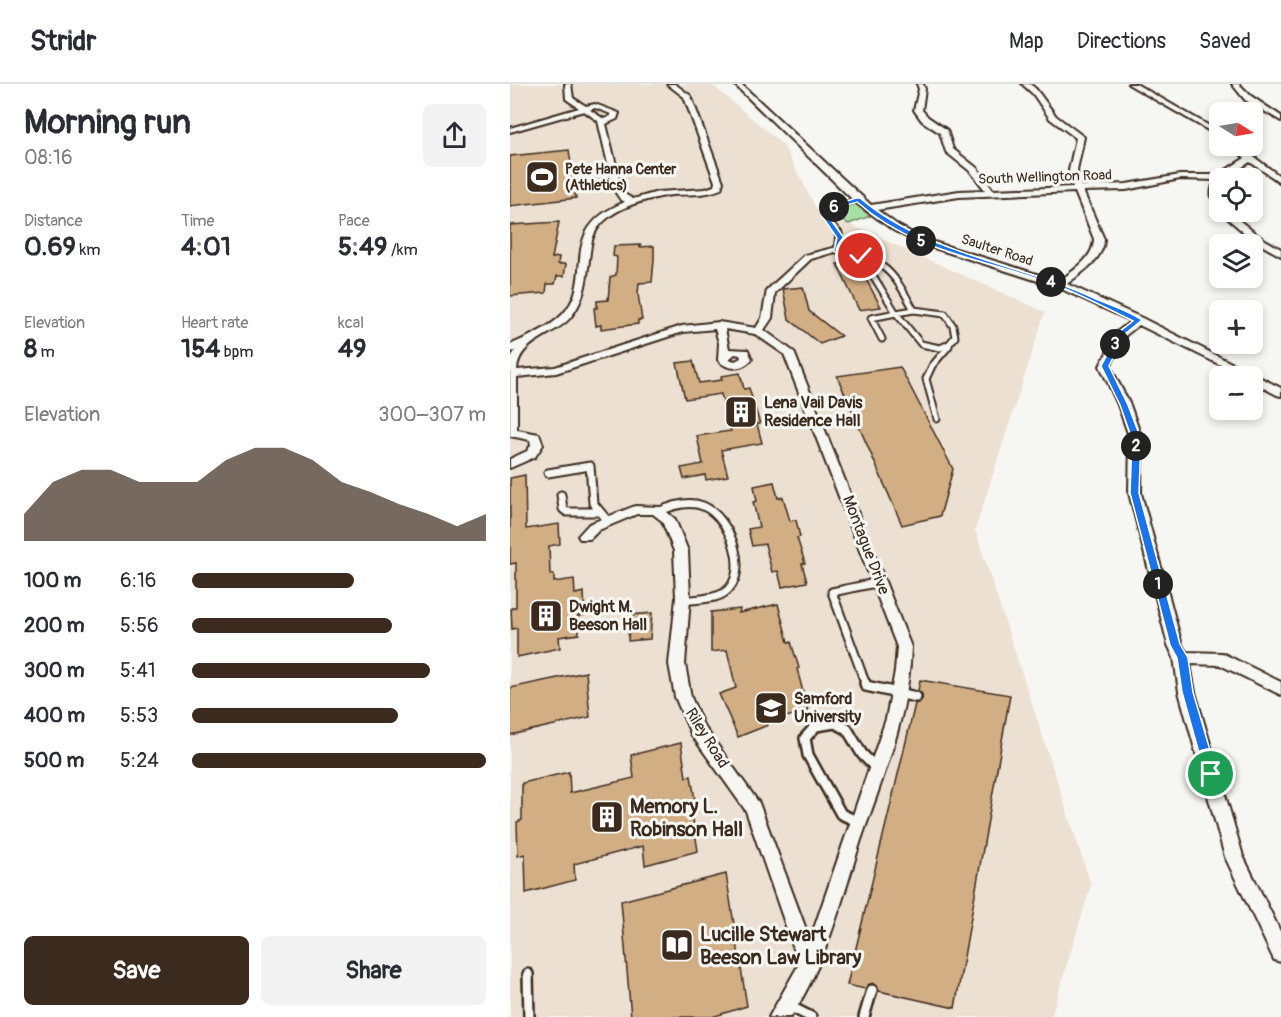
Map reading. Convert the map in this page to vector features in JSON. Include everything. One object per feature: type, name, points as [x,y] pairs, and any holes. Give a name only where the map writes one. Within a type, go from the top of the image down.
[{"type":"street","points":[[568,84],[570,99],[597,116],[602,123],[618,190],[633,202]]},
{"type":"street","points":[[510,349],[555,326],[573,310],[582,285],[587,238],[592,228],[608,215],[633,202],[669,193],[704,192],[718,187],[719,182],[687,96],[670,84]]},
{"type":"street","name":"Saulter Road","points":[[737,84],[769,112],[858,200],[871,208],[879,217],[921,241],[1060,285],[1138,320],[1230,366]]},
{"type":"street","points":[[921,84],[918,110],[925,119],[944,132],[949,150],[974,170],[990,192]]},
{"type":"street","points":[[1025,84],[1037,91],[1044,107],[1053,117],[1080,137],[1073,170],[1078,189],[1099,240],[1099,248],[1086,265],[1060,285]]},
{"type":"street","points":[[1131,84],[1209,129]]},
{"type":"street","points":[[1235,84],[1248,98],[1281,119]]},
{"type":"street","points":[[510,130],[600,106],[615,113],[614,117],[602,123]]},
{"type":"street","points":[[1246,156],[1281,181]]},
{"type":"street","points":[[1237,168],[1249,159]]},
{"type":"street","points":[[1263,173],[1271,174]]},
{"type":"street","name":"South Wellington Road","points":[[871,208],[922,198],[990,192],[1126,187],[1180,177],[1209,177]]},
{"type":"street","points":[[1236,222],[1257,239],[1281,253]]},
{"type":"street","points":[[759,331],[767,322],[770,292],[808,257],[837,250]]},
{"type":"street","points":[[1138,320],[1122,333],[1105,366],[1124,405],[1136,439],[1135,493],[1175,645],[1182,658],[1187,692],[1234,857],[1281,953]]},
{"type":"street","points":[[719,325],[724,343],[723,360],[727,364],[739,364],[746,361],[747,356],[741,351],[724,343]]},
{"type":"street","name":"Montague Drive","points":[[511,374],[556,370],[682,328],[719,325],[759,331],[789,352],[904,647],[904,675],[877,769],[809,965],[783,1011]]},
{"type":"street","points":[[510,464],[531,454],[537,445],[534,437],[530,435],[510,432],[511,374],[516,356],[526,342]]},
{"type":"street","name":"Saulter Road","points":[[1263,383],[1281,393]]},
{"type":"street","points":[[585,536],[604,516],[634,510],[658,512]]},
{"type":"street","name":"Riley Road","points":[[658,512],[669,519],[681,551],[683,601],[676,664],[683,697],[698,729],[753,808],[809,965]]},
{"type":"street","points":[[1182,658],[1222,659],[1281,689]]},
{"type":"lane","points":[[858,200],[833,207],[824,214],[840,234],[837,250],[861,256],[888,267],[914,310]]},
{"type":"lane","points":[[861,256],[916,342],[923,348],[939,349],[951,344]]},
{"type":"lane","points":[[882,339],[871,318],[914,310],[945,314],[953,326],[955,337],[926,372],[924,380],[937,419]]},
{"type":"lane","points":[[548,473],[590,466],[593,503],[604,516]]},
{"type":"lane","points":[[561,495],[563,509],[567,512],[604,516]]},
{"type":"lane","points":[[658,512],[682,504],[701,505],[715,512],[731,539],[738,567],[735,581],[724,592],[683,601]]},
{"type":"lane","points":[[880,582],[832,592],[866,686],[916,697]]},
{"type":"lane","points":[[859,822],[841,814],[808,755],[805,738],[816,726],[835,723],[847,729],[862,754],[877,769]]},
{"type":"lane","points":[[528,974],[529,1017]]},
{"type":"lane","points":[[864,1017],[872,990]]},
{"type":"lane","points":[[783,1011],[811,1017]]},
{"type":"shaded area","name":"Samford University","points":[[510,84],[711,84],[783,145],[817,210],[1045,312],[975,530],[1091,885],[1051,1017],[510,1017]]},
{"type":"green space","points":[[853,202],[870,216],[849,224],[829,215],[836,207]]},
{"type":"building","name":"Pete Hanna Center (Athletics)","points":[[569,150],[576,198],[510,206],[510,156]]},
{"type":"building","points":[[559,222],[552,258],[559,257],[558,264],[566,264],[564,276],[557,276],[555,284],[547,284],[546,293],[510,296],[510,225]]},
{"type":"building","points":[[641,245],[640,247],[654,246],[652,282],[639,283],[638,294],[642,320],[638,320],[638,324],[601,329],[601,325],[596,326],[594,308],[597,308],[597,301],[608,300],[610,277],[616,275],[617,257],[613,256],[614,246]]},
{"type":"building","points":[[856,261],[881,307],[859,310],[837,264]]},
{"type":"building","points":[[803,287],[809,311],[841,336],[820,344],[789,319],[783,289]]},
{"type":"building","name":"Lena Vail Davis Residence Hall","points":[[693,361],[699,383],[722,380],[721,376],[740,373],[744,389],[749,388],[760,424],[757,424],[762,443],[721,450],[728,476],[706,480],[705,475],[684,479],[681,468],[703,464],[697,436],[731,431],[721,394],[685,399],[677,363]]},
{"type":"building","points":[[900,367],[953,469],[940,516],[902,525],[837,376]]},
{"type":"building","name":"Dwight M. Beeson Hall","points":[[525,475],[526,529],[559,524],[560,544],[549,546],[550,574],[554,574],[554,582],[574,579],[575,594],[584,592],[585,615],[578,616],[579,634],[559,637],[560,648],[517,657],[517,628],[512,629],[511,608],[516,607],[516,563],[510,564],[510,478]]},
{"type":"building","points":[[774,482],[778,498],[783,497],[790,521],[796,520],[800,537],[797,538],[805,563],[802,564],[807,582],[782,587],[778,571],[772,572],[765,544],[752,546],[748,529],[759,527],[753,502],[757,501],[754,486]]},
{"type":"building","points":[[778,604],[788,642],[791,642],[799,668],[797,669],[808,711],[767,722],[768,725],[738,737],[719,694],[736,688],[727,650],[711,652],[711,612],[740,609],[739,613]]},
{"type":"building","points":[[652,613],[650,639],[628,641],[630,615]]},
{"type":"building","points":[[586,672],[590,717],[510,735],[510,688]]},
{"type":"building","points":[[920,680],[1010,695],[955,1008],[879,991],[873,983],[865,989],[847,985],[915,704],[922,699],[922,694],[918,691]]},
{"type":"building","name":"Memory L. Robinson Hall","points":[[681,743],[686,777],[691,776],[697,812],[692,813],[698,851],[645,865],[643,846],[574,864],[575,880],[526,893],[525,854],[518,856],[517,822],[522,820],[522,783],[569,772],[570,793],[634,778],[631,755]]},
{"type":"building","points":[[726,874],[747,1006],[712,1017],[631,1017],[621,901]]},
{"type":"place","name":"Pete Hanna Center (Athletics)","points":[[542,177]]},
{"type":"place","name":"Lena Vail Davis Residence Hall","points":[[741,412]]},
{"type":"place","name":"Dwight M. Beeson Hall","points":[[546,616]]},
{"type":"place","name":"Samford University","points":[[771,708]]},
{"type":"place","name":"Memory L. Robinson Hall","points":[[607,817]]},
{"type":"place","name":"Lucille Stewart Beeson Law Library","points":[[677,945]]},
{"type":"route","points":[[861,256],[837,250],[841,238],[824,214],[828,209],[858,200],[871,208],[879,217],[921,241],[1060,285],[1138,320],[1122,333],[1109,354],[1105,366],[1109,379],[1124,405],[1136,439],[1135,493],[1175,645],[1182,658],[1187,692],[1211,774]]}]
